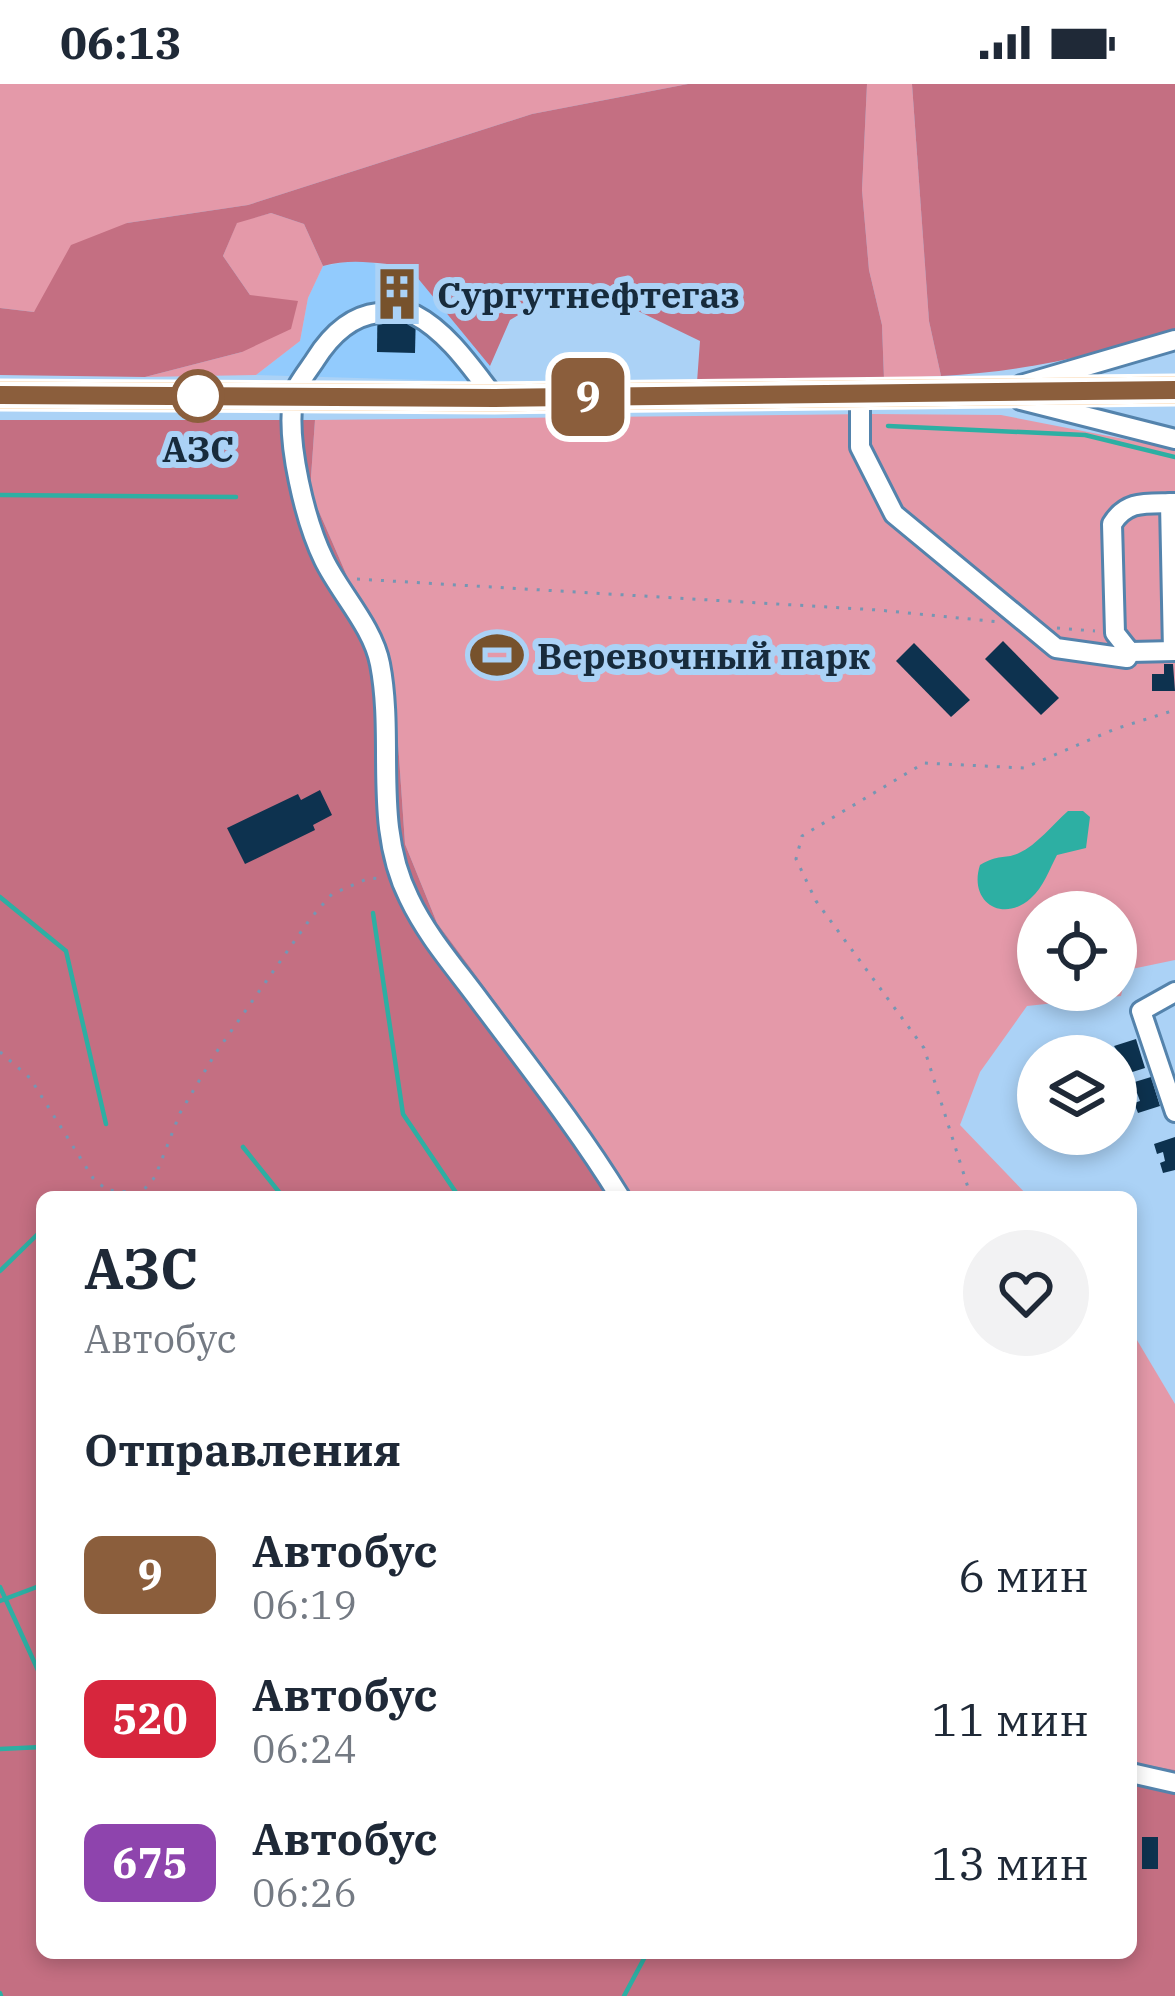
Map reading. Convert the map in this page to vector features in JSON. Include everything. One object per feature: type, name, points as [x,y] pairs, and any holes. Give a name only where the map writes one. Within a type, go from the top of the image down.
[{"type":"highway","points":[[0,395],[495,398],[1175,390]]},
{"type":"street","points":[[378,313],[356,315],[320,353],[292,396],[301,482],[323,559],[380,661],[388,734],[384,800],[406,894],[428,932],[616,1191]]},
{"type":"street","points":[[416,315],[427,321],[495,398]]},
{"type":"street","points":[[993,393],[1175,340]]},
{"type":"street","points":[[993,393],[1175,439]]},
{"type":"street","points":[[860,394],[860,447],[894,514],[1057,649],[1127,658],[1130,652]]},
{"type":"street","points":[[1173,503],[1174,651],[1130,652],[1115,633],[1112,524],[1130,504],[1173,503]]},
{"type":"street","points":[[1175,992],[1141,1011],[1175,1112]]},
{"type":"street","points":[[1137,1774],[1175,1783]]},
{"type":"path","points":[[334,577],[878,610],[997,622]]},
{"type":"path","points":[[1044,626],[1115,633]]},
{"type":"path","points":[[969,1191],[924,1048],[816,901],[796,859],[802,836],[924,763],[1024,768],[1115,729],[1175,710]]},
{"type":"path","points":[[143,1191],[155,1177],[180,1114],[215,1054],[260,986],[332,894],[369,878],[390,881],[406,894]]},
{"type":"path","points":[[0,1052],[30,1078],[93,1178],[107,1190],[118,1191]]},
{"type":"shaded area","points":[[0,84],[688,84],[532,114],[248,205],[127,223],[34,312],[0,308]]},
{"type":"shaded area","points":[[688,84],[867,84],[862,190],[869,270],[882,325],[884,379],[697,382],[700,341],[638,311],[552,295],[510,320],[490,366],[416,276],[416,267],[358,262],[323,266],[304,224],[271,213],[237,223],[223,256],[250,295],[298,301],[291,329],[242,352],[145,377],[0,375],[0,308],[34,312],[71,245],[127,223],[248,205],[532,114]]},
{"type":"shaded area","points":[[867,84],[912,84],[929,321],[941,376],[884,379],[882,325],[869,270],[862,190]]},
{"type":"shaded area","points":[[912,84],[1175,84],[1175,330],[1060,361],[941,376],[929,321]]},
{"type":"shaded area","points":[[271,213],[304,224],[323,266],[308,298],[300,341],[256,375],[145,377],[242,352],[250,295],[223,256],[237,222]]},
{"type":"shaded area","name":"Сургутнефтегаз","points":[[363,259],[378,265],[416,267],[416,276],[490,366],[492,382],[256,375],[300,341],[308,298],[323,266]]},
{"type":"shaded area","points":[[1001,415],[1175,449],[1175,960],[1137,968],[1137,891],[1017,891],[1017,1011],[1023,1011],[980,1072],[960,1125],[1023,1191],[624,1191],[567,1098],[437,923],[405,844],[394,684],[310,491],[315,420]]},
{"type":"shaded area","points":[[0,420],[315,420],[310,491],[394,684],[405,844],[437,923],[567,1098],[624,1191],[36,1191],[36,1959],[1137,1959],[1137,1763],[1175,1770],[1175,1996],[0,1996]]},
{"type":"shaded area","points":[[1068,811],[1083,811],[1090,817],[1086,848],[1057,855],[1037,891],[1017,891],[1017,907],[1010,909],[990,905],[979,889],[980,865],[1014,855]]},
{"type":"shaded area","points":[[1137,1340],[1175,1404],[1175,1770],[1137,1763]]},
{"type":"building","name":"Сургутнефтегаз","points":[[378,265],[417,267],[415,353],[377,352]]},
{"type":"building","points":[[1003,641],[1059,698],[1041,715],[985,659]]},
{"type":"building","points":[[914,643],[970,700],[951,717],[896,661]]},
{"type":"building","points":[[1164,664],[1173,664],[1175,691],[1152,691],[1152,674],[1164,674]]},
{"type":"building","points":[[320,790],[332,815],[313,825],[315,830],[245,864],[227,828],[298,794],[301,800]]},
{"type":"building","points":[[1137,1042],[1145,1068],[1137,1071]]},
{"type":"building","points":[[1151,1077],[1160,1106],[1138,1113],[1137,1081]]},
{"type":"building","points":[[1175,1137],[1175,1170],[1163,1173],[1163,1152],[1157,1154],[1154,1144]]},
{"type":"building","points":[[1142,1837],[1158,1837],[1158,1869],[1142,1869]]},
{"type":"waterway","points":[[888,426],[1085,435],[1175,457]]},
{"type":"waterway","points":[[0,495],[236,497]]},
{"type":"waterway","points":[[0,897],[66,951],[106,1124]]},
{"type":"waterway","points":[[373,913],[403,1114],[455,1191]]},
{"type":"waterway","points":[[243,1147],[278,1191]]},
{"type":"waterway","points":[[0,1271],[36,1236]]},
{"type":"waterway","points":[[0,1587],[36,1666]]},
{"type":"waterway","points":[[0,1601],[36,1587]]},
{"type":"waterway","points":[[0,1749],[36,1747]]},
{"type":"waterway","points":[[624,1996],[644,1959]]},
{"type":"tunnel","points":[[378,313],[415,315]]},
{"type":"bus line","name":"9","points":[[0,395],[495,398],[1175,390]]},
{"type":"place","name":"Сургутнефтегаз","points":[[397,294]]},
{"type":"place","name":"АЗС","points":[[198,396]]},
{"type":"place","name":"Веревочный парк","points":[[497,655]]}]
